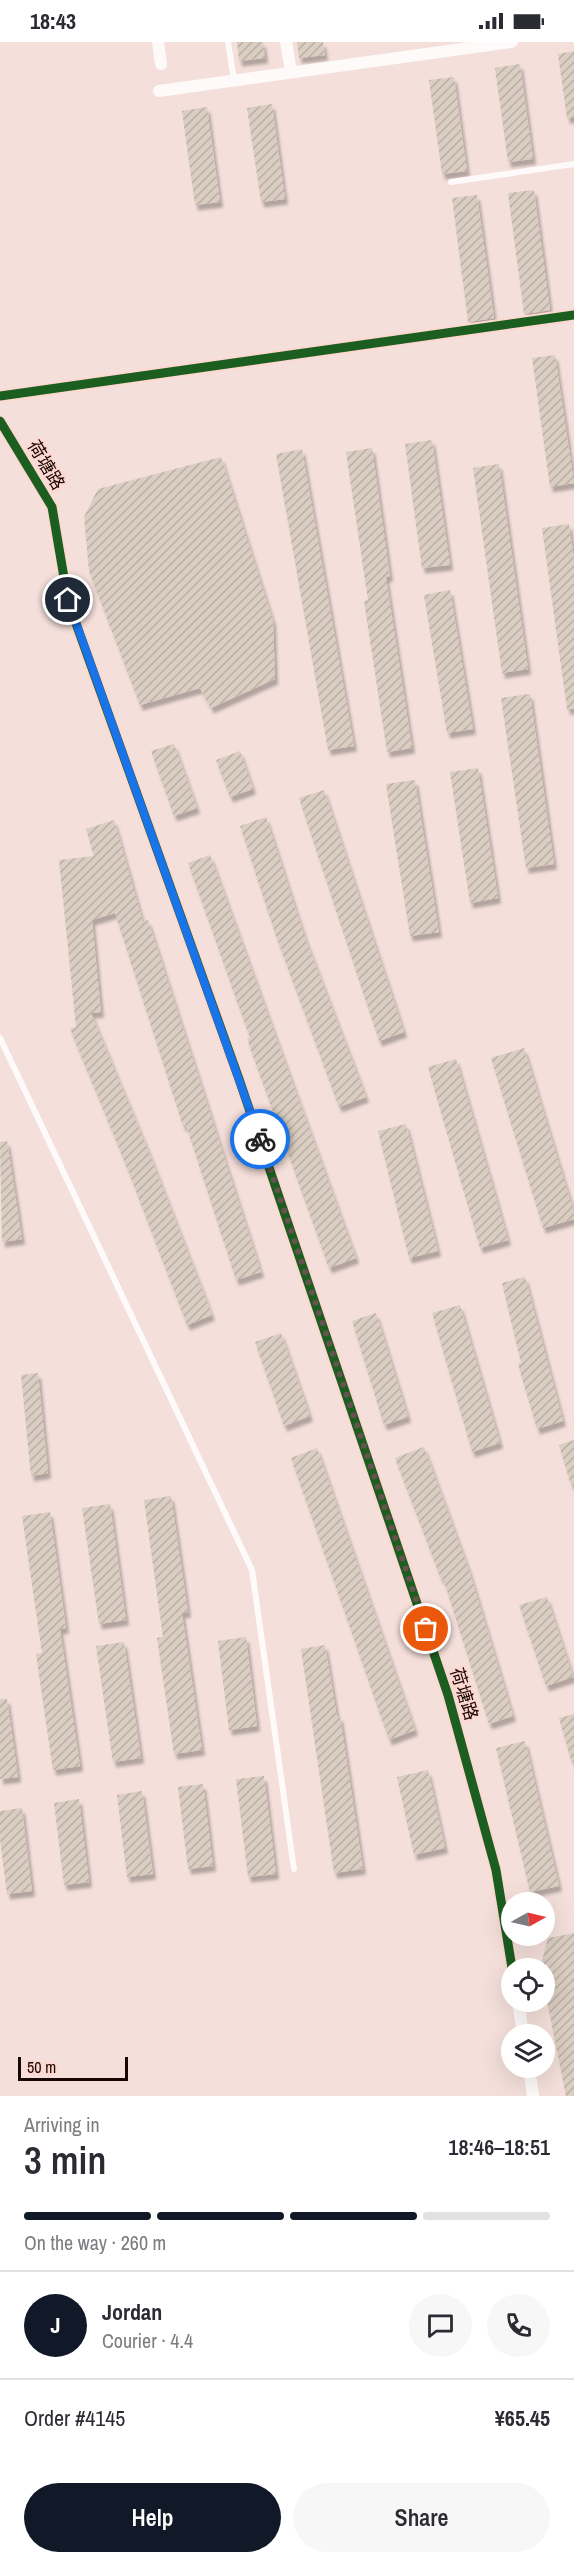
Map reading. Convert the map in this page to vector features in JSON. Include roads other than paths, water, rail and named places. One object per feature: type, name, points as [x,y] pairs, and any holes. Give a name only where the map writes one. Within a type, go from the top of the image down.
[{"type":"street","points":[[159,42],[161,64]]},
{"type":"street","points":[[286,42],[291,72]]},
{"type":"street","points":[[159,90],[512,42]]},
{"type":"street","points":[[0,396],[574,315]]},
{"type":"street","name":"荷塘路","points":[[0,421],[52,507],[68,600],[239,1079],[448,1695],[496,1870],[510,1958]]},
{"type":"street","points":[[531,2078],[533,2096]]},
{"type":"lane","points":[[228,42],[234,80]]},
{"type":"lane","points":[[451,182],[574,164]]},
{"type":"lane","points":[[0,1038],[252,1570],[294,1869]]}]
